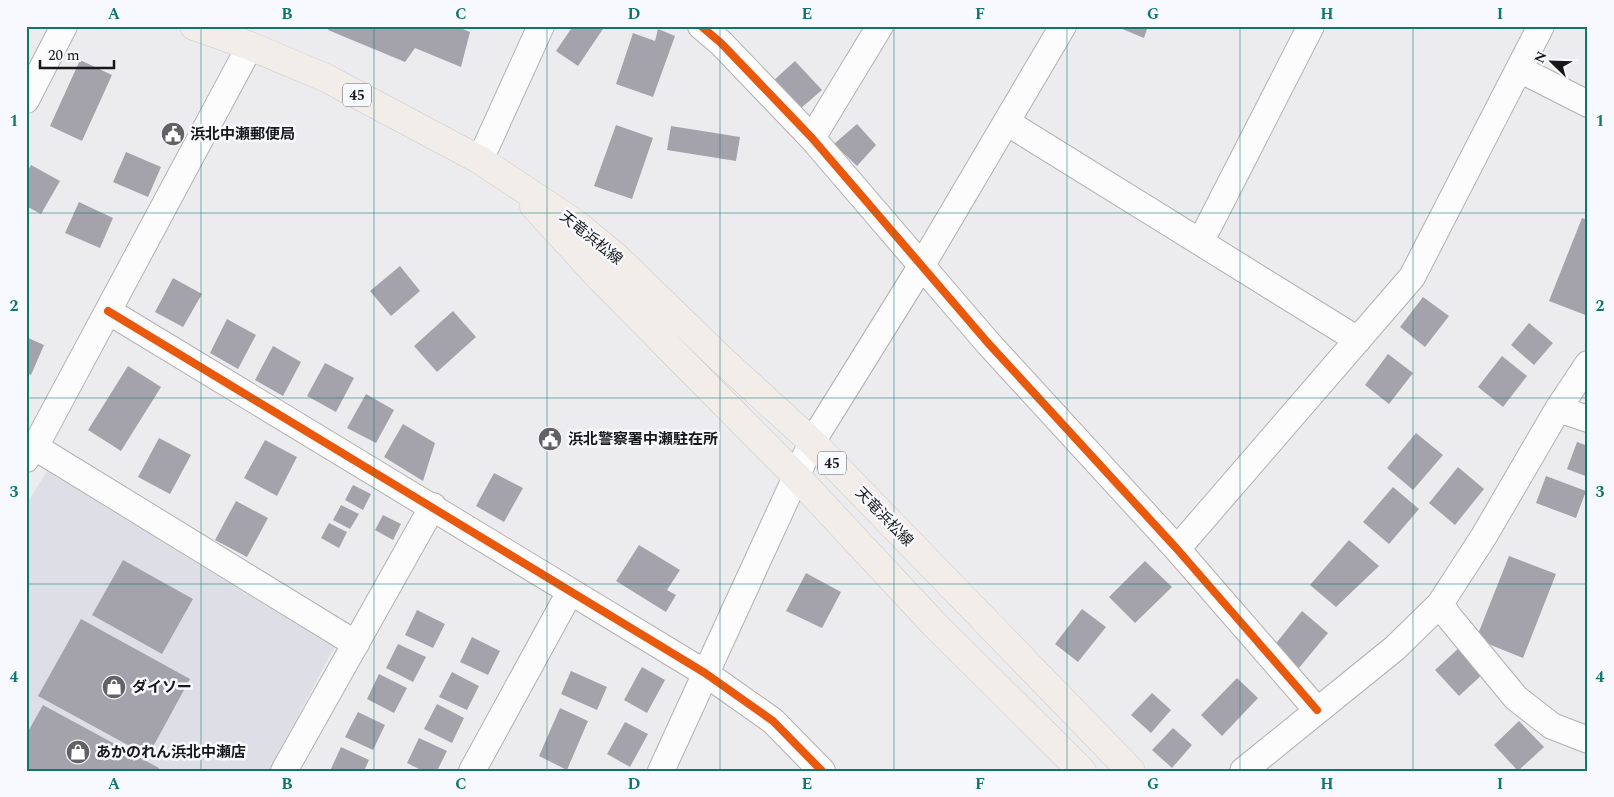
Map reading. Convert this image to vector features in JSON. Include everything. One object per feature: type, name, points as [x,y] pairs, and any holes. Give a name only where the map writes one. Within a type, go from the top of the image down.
[{"type":"main road","name":"天竜浜松線","points":[[194,26],[250,46],[326,78],[480,160],[575,223],[615,256],[720,358],[812,442],[1131,771]]},
{"type":"main road","name":"天竜浜松線","points":[[512,180],[555,231],[796,476],[934,624],[1082,771]]},
{"type":"street","points":[[26,100],[64,26]]},
{"type":"street","points":[[480,160],[541,26]]},
{"type":"street","points":[[700,26],[720,43],[812,138],[988,343],[1177,549],[1317,710]]},
{"type":"street","points":[[812,138],[880,26]]},
{"type":"street","points":[[661,771],[812,442],[1008,123],[1063,26]]},
{"type":"street","points":[[1201,241],[1311,26]]},
{"type":"street","points":[[1177,549],[1412,277],[1541,26]]},
{"type":"street","points":[[250,46],[31,453],[356,644]]},
{"type":"street","points":[[1519,69],[1588,104]]},
{"type":"street","points":[[1008,123],[1358,340]]},
{"type":"street","points":[[108,311],[706,673],[773,721],[822,771]]},
{"type":"street","points":[[1243,771],[1395,648],[1440,604],[1489,528],[1558,408],[1588,364]]},
{"type":"street","points":[[1558,408],[1588,419]]},
{"type":"street","points":[[284,771],[433,506]]},
{"type":"street","points":[[472,771],[570,592]]},
{"type":"street","points":[[1440,604],[1448,618],[1516,698],[1552,726],[1588,740]]},
{"type":"shaded area","points":[[47,471],[335,646],[269,771],[26,771],[26,505]]},
{"type":"building","points":[[330,26],[456,26],[470,32],[461,67],[415,48],[405,62],[328,30]]},
{"type":"building","points":[[573,26],[605,26],[578,66],[556,51]]},
{"type":"building","points":[[1115,26],[1148,26],[1144,38]]},
{"type":"building","points":[[658,29],[675,36],[653,97],[616,84],[633,33],[655,41]]},
{"type":"building","points":[[80,60],[112,75],[82,141],[50,126]]},
{"type":"building","points":[[795,61],[822,90],[800,109],[773,81]]},
{"type":"building","points":[[857,124],[876,145],[857,166],[834,144]]},
{"type":"building","points":[[616,125],[653,138],[632,199],[594,186]]},
{"type":"building","points":[[671,126],[740,137],[736,161],[667,150]]},
{"type":"building","points":[[126,152],[161,167],[148,197],[113,182]]},
{"type":"building","points":[[31,165],[60,181],[41,214],[26,206],[26,174]]},
{"type":"building","points":[[79,202],[113,218],[100,248],[65,233]]},
{"type":"building","points":[[1582,218],[1588,220],[1588,316],[1549,301]]},
{"type":"building","points":[[400,266],[420,291],[391,316],[370,291]]},
{"type":"building","points":[[173,278],[202,294],[183,327],[155,312]]},
{"type":"building","points":[[1423,297],[1449,316],[1425,347],[1400,327]]},
{"type":"building","points":[[453,311],[476,337],[437,372],[414,346]]},
{"type":"building","points":[[227,319],[256,335],[238,369],[210,353]]},
{"type":"building","points":[[1529,323],[1553,343],[1534,365],[1511,345]]},
{"type":"building","points":[[26,337],[44,345],[31,375],[26,373]]},
{"type":"building","points":[[273,346],[301,362],[283,396],[255,380]]},
{"type":"building","points":[[1388,354],[1413,373],[1389,404],[1365,385]]},
{"type":"building","points":[[1502,356],[1527,376],[1503,407],[1478,387]]},
{"type":"building","points":[[325,363],[354,378],[336,412],[307,396]]},
{"type":"building","points":[[128,366],[161,387],[121,451],[88,430]]},
{"type":"building","points":[[366,394],[394,410],[376,443],[347,428]]},
{"type":"building","points":[[403,424],[435,443],[423,481],[384,457]]},
{"type":"building","points":[[1416,433],[1443,455],[1413,490],[1387,468]]},
{"type":"building","points":[[159,438],[191,455],[170,494],[138,477]]},
{"type":"building","points":[[265,440],[297,457],[277,496],[244,478]]},
{"type":"building","points":[[1577,442],[1588,446],[1588,477],[1567,469]]},
{"type":"building","points":[[1458,467],[1484,489],[1455,525],[1429,503]]},
{"type":"building","points":[[494,473],[523,488],[504,522],[476,506]]},
{"type":"building","points":[[1546,476],[1586,491],[1576,518],[1536,503]]},
{"type":"building","points":[[353,485],[371,494],[363,510],[345,500]]},
{"type":"building","points":[[1393,487],[1419,509],[1389,544],[1363,522]]},
{"type":"building","points":[[236,501],[268,518],[247,557],[215,540]]},
{"type":"building","points":[[341,505],[359,514],[350,529],[333,520]]},
{"type":"building","points":[[383,515],[401,524],[393,540],[375,530]]},
{"type":"building","points":[[329,523],[347,532],[339,548],[321,538]]},
{"type":"building","points":[[1349,540],[1379,566],[1336,607],[1310,585]]},
{"type":"building","points":[[639,545],[680,570],[667,590],[676,595],[666,612],[616,581]]},
{"type":"building","points":[[1509,556],[1556,574],[1523,658],[1476,639]]},
{"type":"building","points":[[123,560],[193,599],[162,654],[92,615]]},
{"type":"building","points":[[1145,561],[1172,587],[1135,623],[1109,597]]},
{"type":"building","points":[[806,573],[841,592],[822,628],[786,611]]},
{"type":"building","points":[[1082,609],[1106,627],[1078,662],[1055,644]]},
{"type":"building","points":[[417,610],[445,624],[433,648],[405,635]]},
{"type":"building","points":[[1302,611],[1328,633],[1299,668],[1273,647]]},
{"type":"building","name":"ダイソー","points":[[81,619],[190,679],[148,756],[38,696]]},
{"type":"building","points":[[472,637],[500,651],[488,675],[460,662]]},
{"type":"building","points":[[398,644],[426,657],[413,682],[386,668]]},
{"type":"building","points":[[1461,646],[1485,672],[1459,696],[1435,670]]},
{"type":"building","points":[[642,667],[665,680],[647,713],[624,700]]},
{"type":"building","points":[[571,671],[607,687],[597,710],[561,694]]},
{"type":"building","points":[[452,672],[479,686],[467,710],[439,697]]},
{"type":"building","points":[[379,674],[407,688],[394,713],[367,699]]},
{"type":"building","points":[[1237,678],[1258,698],[1222,736],[1201,715]]},
{"type":"building","points":[[1152,693],[1171,710],[1151,733],[1131,715]]},
{"type":"building","points":[[437,704],[464,718],[452,743],[424,729]]},
{"type":"building","name":"あかのれん浜北中瀬店","points":[[43,705],[159,768],[158,771],[26,771],[26,735]]},
{"type":"building","points":[[560,708],[588,721],[567,770],[539,756]]},
{"type":"building","points":[[358,712],[385,725],[373,750],[345,737]]},
{"type":"building","points":[[1519,721],[1544,747],[1518,771],[1494,745]]},
{"type":"building","points":[[625,722],[648,734],[630,767],[607,754]]},
{"type":"building","points":[[1173,728],[1192,745],[1172,768],[1152,750]]},
{"type":"building","points":[[419,738],[447,751],[437,771],[423,771],[407,763]]},
{"type":"building","points":[[341,747],[369,760],[364,771],[330,771]]},
{"type":"cycle path","points":[[701,26],[721,43],[812,138],[988,343],[1177,549],[1317,710]]},
{"type":"cycle path","points":[[108,311],[705,673],[773,721],[822,771]]},
{"type":"place","name":"浜北中瀬郵便局","points":[[173,134]]},
{"type":"place","name":"浜北警察署中瀬駐在所","points":[[550,439]]},
{"type":"place","name":"ダイソー","points":[[114,687]]},
{"type":"place","name":"あかのれん浜北中瀬店","points":[[78,752]]}]
